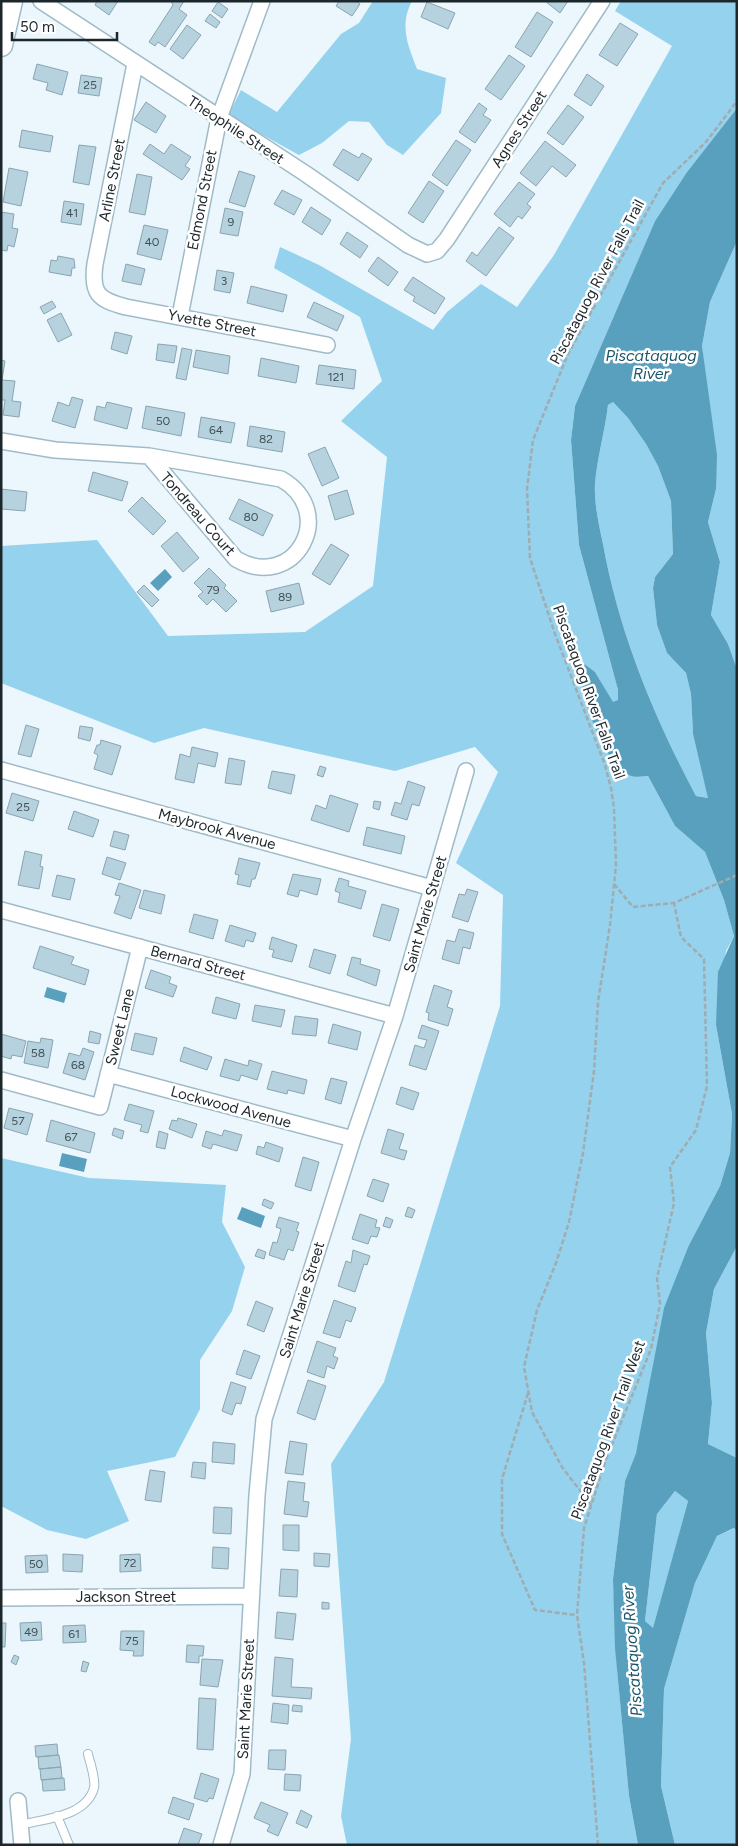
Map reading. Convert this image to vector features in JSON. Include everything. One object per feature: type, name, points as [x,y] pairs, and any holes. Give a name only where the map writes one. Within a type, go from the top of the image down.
[{"type":"main road","points":[[1,45],[11,1]]},
{"type":"street","name":"Theophile Street","points":[[41,1],[306,174],[408,245],[421,253],[432,253]]},
{"type":"street","name":"Edmond Street","points":[[180,316],[218,118],[262,1]]},
{"type":"street","name":"Agnes Street","points":[[432,253],[437,251],[446,239],[602,1]]},
{"type":"street","name":"Arline Street","points":[[98,294],[93,279],[95,264],[135,64]]},
{"type":"street","name":"Yvette Street","points":[[98,294],[111,303],[328,345]]},
{"type":"street","name":"Tondreau Court","points":[[1,441],[55,450],[148,456],[272,477],[289,484],[302,498],[308,518],[306,539],[301,548],[286,562],[265,568],[245,564],[236,559],[148,456]]},
{"type":"street","name":"Maybrook Avenue","points":[[1,770],[432,888]]},
{"type":"street","name":"Saint Marie Street","points":[[222,1845],[242,1774],[257,1495],[264,1419],[353,1139],[395,1016],[466,771]]},
{"type":"street","name":"Bernard Street","points":[[1,910],[395,1016]]},
{"type":"street","name":"Sweet Lane","points":[[1,1080],[100,1107],[140,947]]},
{"type":"street","name":"Lockwood Avenue","points":[[108,1074],[353,1139]]},
{"type":"street","name":"Jackson Street","points":[[1,1598],[251,1596]]},
{"type":"street","points":[[18,1801],[22,1845]]},
{"type":"lane","points":[[20,1825],[71,1812],[87,1801],[94,1787],[88,1754]]},
{"type":"lane","points":[[57,1816],[69,1845]]},
{"type":"path","name":"Piscataquog River Falls Trail","points":[[591,1505],[562,1467],[532,1412],[524,1367],[537,1310],[556,1263],[569,1222],[583,1153],[594,1072],[598,1002],[616,865],[611,788],[555,634],[530,558],[527,489],[533,440],[568,354],[663,183],[706,142],[737,101]]},
{"type":"path","points":[[614,884],[634,907],[669,901],[674,903],[737,875]]},
{"type":"path","name":"Piscataquog River Trail West","points":[[598,1845],[588,1712],[577,1615],[584,1528],[605,1462],[651,1349],[660,1304],[657,1278],[674,1203],[670,1167],[696,1130],[707,1086],[704,959],[681,937],[674,903]]},
{"type":"path","points":[[528,1392],[502,1479],[502,1534],[535,1610],[577,1615]]},
{"type":"shaded area","points":[[373,1],[412,1],[408,10],[405,27],[408,44],[417,69],[446,78],[441,113],[403,155],[387,145],[369,122],[349,121],[322,143],[299,155],[228,116],[241,90],[277,112],[341,34],[359,23]]},
{"type":"shaded area","points":[[621,1],[737,1],[737,108],[687,172],[655,221],[575,406],[571,440],[579,545],[618,690],[618,701],[613,703],[595,672],[576,661],[578,678],[604,749],[648,776],[675,826],[705,852],[724,900],[734,936],[726,951],[716,1025],[732,1114],[730,1153],[720,1186],[689,1245],[636,1453],[625,1481],[613,1579],[617,1667],[629,1796],[638,1845],[347,1845],[341,1816],[351,1739],[331,1464],[384,1382],[500,1006],[503,895],[456,863],[498,772],[475,747],[395,771],[204,728],[154,743],[1,683],[1,546],[97,540],[168,636],[305,632],[373,586],[387,457],[341,421],[382,381],[360,317],[274,268],[280,247],[319,265],[433,330],[447,312],[481,284],[517,307],[554,255],[672,46],[615,11]]},
{"type":"shaded area","points":[[737,241],[737,669],[728,644],[711,615],[720,562],[708,522],[716,489],[702,346],[710,302]]},
{"type":"shaded area","points":[[613,402],[628,418],[646,444],[658,466],[671,501],[673,554],[655,577],[653,588],[657,625],[667,653],[686,673],[691,694],[693,734],[709,798],[696,796],[652,705],[628,642],[610,577],[597,514],[595,484],[608,405]]},
{"type":"shaded area","points":[[1,1158],[89,1178],[226,1185],[222,1222],[245,1267],[232,1311],[200,1360],[200,1409],[175,1457],[107,1471],[129,1521],[86,1539],[47,1530],[1,1506]]},
{"type":"shaded area","points":[[737,1246],[737,1458],[708,1444],[712,1403],[706,1333],[714,1289]]},
{"type":"shaded area","points":[[675,1491],[688,1501],[653,1629],[645,1621],[657,1514]]},
{"type":"shaded area","points":[[735,1528],[737,1531],[737,1845],[675,1845],[661,1786],[664,1689],[695,1583],[717,1536]]},
{"type":"water","name":"Piscataquog River","points":[[737,108],[737,241],[710,302],[702,346],[717,455],[716,489],[708,522],[720,562],[711,615],[728,644],[737,669],[737,1246],[714,1289],[706,1333],[712,1403],[708,1444],[737,1458],[737,1531],[734,1528],[717,1536],[695,1583],[664,1689],[661,1786],[675,1845],[638,1845],[629,1796],[615,1648],[613,1579],[625,1481],[636,1453],[664,1308],[689,1245],[720,1186],[730,1153],[732,1114],[716,1025],[718,972],[734,936],[724,900],[705,852],[675,826],[648,776],[636,777],[629,775],[609,755],[587,706],[576,661],[580,661],[595,672],[613,702],[618,700],[618,690],[579,545],[571,440],[575,406],[655,221],[687,172]],"holes":[[[613,402],[628,418],[646,444],[658,466],[671,501],[673,554],[655,577],[653,588],[657,625],[667,653],[686,673],[691,694],[693,734],[708,798],[696,796],[652,705],[628,642],[610,577],[597,514],[595,484],[608,405]],[[675,1491],[688,1501],[653,1628],[645,1621],[657,1514]]]},
{"type":"water","points":[[165,569],[172,577],[158,591],[150,583]]},
{"type":"water","points":[[47,987],[67,993],[64,1003],[44,997]]},
{"type":"water","points":[[62,1153],[87,1159],[84,1172],[59,1166]]},
{"type":"water","points":[[242,1207],[265,1216],[261,1228],[237,1219]]},
{"type":"building","points":[[97,1],[118,1],[109,15],[95,5]]},
{"type":"building","points":[[171,1],[184,1],[179,9],[187,15],[165,47],[158,42],[155,46],[149,42],[173,5]]},
{"type":"building","points":[[339,1],[356,1],[360,4],[352,16],[336,6]]},
{"type":"building","points":[[545,1],[568,1],[560,13]]},
{"type":"building","points":[[218,2],[228,9],[222,18],[212,11]]},
{"type":"building","points":[[427,2],[455,13],[448,29],[421,17]]},
{"type":"building","points":[[537,12],[553,22],[531,57],[515,47]]},
{"type":"building","points":[[210,14],[220,22],[216,28],[205,21]]},
{"type":"building","points":[[620,23],[638,34],[617,66],[599,55]]},
{"type":"building","points":[[187,25],[201,35],[183,59],[170,49]]},
{"type":"building","points":[[509,55],[525,66],[501,100],[485,89]]},
{"type":"building","points":[[37,64],[68,72],[62,95],[46,90],[48,83],[33,79]]},
{"type":"building","points":[[587,74],[604,86],[591,106],[574,95]]},
{"type":"building","points":[[81,75],[102,78],[99,96],[78,93]]},
{"type":"building","points":[[146,102],[166,116],[156,133],[134,120]]},
{"type":"building","points":[[479,103],[487,109],[483,115],[491,120],[475,143],[459,132]]},
{"type":"building","points":[[568,105],[584,117],[563,145],[547,133]]},
{"type":"building","points":[[22,130],[53,136],[50,152],[19,147]]},
{"type":"building","points":[[456,140],[471,150],[447,186],[432,175]]},
{"type":"building","points":[[545,141],[576,165],[566,177],[552,166],[536,186],[520,173]]},
{"type":"building","points":[[150,144],[164,154],[171,144],[191,157],[185,166],[190,169],[182,180],[143,154]]},
{"type":"building","points":[[79,145],[96,147],[89,185],[73,182]]},
{"type":"building","points":[[343,149],[359,158],[362,153],[372,159],[358,181],[333,165]]},
{"type":"building","points":[[9,168],[28,172],[21,206],[3,202]]},
{"type":"building","points":[[239,171],[255,176],[245,207],[229,202]]},
{"type":"building","points":[[137,174],[152,177],[145,215],[129,212]]},
{"type":"building","points":[[429,181],[444,191],[423,223],[408,213]]},
{"type":"building","points":[[519,182],[535,194],[527,204],[531,207],[522,219],[518,216],[510,227],[494,214]]},
{"type":"building","points":[[282,190],[302,200],[294,215],[274,204]]},
{"type":"building","points":[[64,201],[84,204],[81,225],[61,222]]},
{"type":"building","points":[[311,207],[331,220],[322,235],[302,222]]},
{"type":"building","points":[[225,208],[243,212],[238,236],[220,233]]},
{"type":"building","points":[[1,212],[14,214],[12,228],[18,229],[14,247],[8,245],[7,251],[1,250]]},
{"type":"building","points":[[144,225],[168,230],[161,260],[137,254]]},
{"type":"building","points":[[499,227],[514,238],[486,276],[466,261],[472,252],[477,256]]},
{"type":"building","points":[[347,232],[368,246],[360,258],[340,244]]},
{"type":"building","points":[[58,256],[74,259],[75,268],[72,268],[71,276],[49,272],[51,260],[57,261]]},
{"type":"building","points":[[378,257],[398,272],[388,286],[368,271]]},
{"type":"building","points":[[126,264],[145,269],[141,285],[122,281]]},
{"type":"building","points":[[217,270],[234,273],[230,293],[214,290]]},
{"type":"building","points":[[413,277],[445,298],[435,314],[413,301],[415,297],[404,290]]},
{"type":"building","points":[[251,286],[287,295],[283,312],[247,303]]},
{"type":"building","points":[[52,301],[56,307],[44,314],[40,307]]},
{"type":"building","points":[[314,302],[344,316],[337,331],[307,317]]},
{"type":"building","points":[[61,313],[72,335],[58,342],[47,320]]},
{"type":"building","points":[[115,332],[132,336],[127,354],[111,349]]},
{"type":"building","points":[[158,344],[177,346],[174,363],[156,360]]},
{"type":"building","points":[[182,348],[192,350],[186,380],[176,378]]},
{"type":"building","points":[[196,350],[230,356],[228,374],[193,367]]},
{"type":"building","points":[[261,358],[299,366],[296,383],[258,376]]},
{"type":"building","points":[[1,360],[5,361],[2,380],[15,381],[12,401],[21,402],[19,417],[3,415],[5,400],[1,400]]},
{"type":"building","points":[[319,365],[356,370],[354,389],[316,384]]},
{"type":"building","points":[[72,397],[83,400],[75,428],[52,421],[58,402],[69,406]]},
{"type":"building","points":[[107,402],[132,408],[127,429],[94,420],[97,406],[105,408]]},
{"type":"building","points":[[146,406],[185,413],[181,436],[142,428]]},
{"type":"building","points":[[201,417],[235,423],[231,443],[198,437]]},
{"type":"building","points":[[250,426],[285,432],[282,452],[247,446]]},
{"type":"building","points":[[325,447],[339,478],[322,486],[308,454]]},
{"type":"building","points":[[93,472],[128,482],[122,501],[88,491]]},
{"type":"building","points":[[1,489],[27,492],[25,511],[1,509]]},
{"type":"building","points":[[347,490],[354,514],[335,520],[328,496]]},
{"type":"building","points":[[142,497],[166,521],[153,535],[128,511]]},
{"type":"building","points":[[239,499],[273,515],[263,536],[229,519]]},
{"type":"building","points":[[177,532],[199,558],[183,572],[161,546]]},
{"type":"building","points":[[331,544],[349,555],[330,585],[312,574]]},
{"type":"building","points":[[209,568],[226,585],[224,588],[237,601],[226,612],[213,599],[207,605],[198,596],[203,592],[194,583]]},
{"type":"building","points":[[299,583],[304,604],[271,612],[266,591]]},
{"type":"building","points":[[144,585],[159,600],[152,607],[137,592]]},
{"type":"building","points":[[26,725],[39,729],[31,757],[18,754]]},
{"type":"building","points":[[80,726],[93,728],[90,741],[78,738]]},
{"type":"building","points":[[101,740],[121,746],[112,775],[94,769],[98,755],[94,753]]},
{"type":"building","points":[[192,747],[218,753],[215,767],[198,763],[194,783],[175,779],[180,754],[190,757]]},
{"type":"building","points":[[229,758],[245,761],[241,785],[225,783]]},
{"type":"building","points":[[320,766],[326,768],[323,777],[317,775]]},
{"type":"building","points":[[272,771],[295,775],[291,794],[268,788]]},
{"type":"building","points":[[408,781],[425,787],[419,806],[412,804],[407,820],[391,815],[395,802],[401,804]]},
{"type":"building","points":[[12,793],[39,801],[33,821],[6,813]]},
{"type":"building","points":[[330,795],[358,804],[349,832],[311,820],[316,805],[326,809]]},
{"type":"building","points":[[374,801],[381,802],[379,810],[373,808]]},
{"type":"building","points":[[74,811],[99,820],[93,837],[68,829]]},
{"type":"building","points":[[367,827],[405,836],[401,854],[363,845]]},
{"type":"building","points":[[114,831],[129,835],[125,850],[110,846]]},
{"type":"building","points":[[25,851],[42,855],[40,866],[43,867],[39,889],[18,885]]},
{"type":"building","points":[[107,857],[126,863],[120,880],[102,874]]},
{"type":"building","points":[[239,858],[260,863],[255,879],[252,879],[250,887],[237,884],[239,875],[235,874]]},
{"type":"building","points":[[293,874],[321,879],[317,895],[300,890],[298,897],[287,894]]},
{"type":"building","points":[[57,875],[75,879],[70,900],[52,896]]},
{"type":"building","points":[[339,878],[349,881],[348,886],[366,891],[361,909],[338,902],[340,893],[335,891]]},
{"type":"building","points":[[119,883],[141,890],[131,919],[114,913],[120,896],[115,895]]},
{"type":"building","points":[[467,889],[478,892],[468,922],[452,917],[459,894],[465,895]]},
{"type":"building","points":[[144,890],[165,895],[161,914],[139,908]]},
{"type":"building","points":[[382,904],[399,909],[390,941],[373,936]]},
{"type":"building","points":[[194,914],[218,920],[213,939],[189,932]]},
{"type":"building","points":[[230,925],[256,933],[253,942],[246,940],[244,947],[225,941]]},
{"type":"building","points":[[459,929],[474,933],[470,949],[463,947],[459,964],[442,959],[447,940],[455,942]]},
{"type":"building","points":[[272,937],[297,945],[292,962],[272,957],[274,950],[269,949]]},
{"type":"building","points":[[40,946],[74,957],[71,964],[89,970],[85,985],[33,968]]},
{"type":"building","points":[[314,949],[336,955],[330,974],[309,967]]},
{"type":"building","points":[[352,957],[361,959],[360,964],[380,970],[376,986],[347,975]]},
{"type":"building","points":[[151,970],[171,977],[169,983],[177,986],[173,997],[145,988]]},
{"type":"building","points":[[434,985],[452,991],[447,1007],[453,1009],[448,1026],[428,1020],[429,1013],[426,1012]]},
{"type":"building","points":[[216,997],[240,1004],[236,1019],[212,1013]]},
{"type":"building","points":[[255,1005],[285,1010],[281,1027],[252,1021]]},
{"type":"building","points":[[295,1016],[318,1019],[316,1036],[292,1034]]},
{"type":"building","points":[[333,1024],[361,1032],[357,1050],[328,1043]]},
{"type":"building","points":[[422,1025],[439,1031],[426,1070],[409,1065],[415,1045],[424,1048],[427,1040],[418,1038]]},
{"type":"building","points":[[90,1031],[101,1034],[99,1044],[88,1042]]},
{"type":"building","points":[[135,1033],[157,1038],[153,1055],[131,1050]]},
{"type":"building","points":[[1,1034],[26,1041],[22,1057],[12,1055],[11,1059],[1,1056]]},
{"type":"building","points":[[41,1038],[53,1040],[48,1068],[24,1063],[28,1041],[40,1043]]},
{"type":"building","points":[[184,1047],[212,1057],[207,1070],[180,1061]]},
{"type":"building","points":[[83,1048],[94,1052],[85,1080],[63,1073],[69,1053],[80,1056]]},
{"type":"building","points":[[225,1059],[248,1066],[249,1060],[262,1064],[257,1080],[241,1075],[239,1081],[220,1076]]},
{"type":"building","points":[[272,1071],[307,1080],[304,1094],[288,1090],[287,1094],[267,1089]]},
{"type":"building","points":[[331,1078],[347,1082],[341,1104],[325,1099]]},
{"type":"building","points":[[401,1087],[419,1093],[413,1110],[396,1104]]},
{"type":"building","points":[[129,1104],[154,1111],[148,1133],[140,1131],[142,1125],[124,1120]]},
{"type":"building","points":[[9,1108],[33,1114],[27,1135],[4,1128]]},
{"type":"building","points":[[178,1118],[197,1124],[192,1138],[169,1129],[172,1120],[177,1121]]},
{"type":"building","points":[[51,1120],[95,1133],[90,1153],[46,1141]]},
{"type":"building","points":[[114,1128],[124,1131],[122,1139],[112,1135]]},
{"type":"building","points":[[388,1129],[404,1134],[399,1149],[407,1151],[404,1160],[381,1153]]},
{"type":"building","points":[[224,1130],[242,1135],[237,1151],[213,1144],[211,1149],[202,1146],[206,1131],[222,1136]]},
{"type":"building","points":[[159,1131],[168,1134],[165,1149],[156,1147]]},
{"type":"building","points":[[266,1142],[283,1148],[279,1162],[256,1154],[258,1146],[264,1148]]},
{"type":"building","points":[[303,1157],[319,1162],[311,1191],[295,1186]]},
{"type":"building","points":[[373,1179],[389,1184],[383,1202],[367,1196]]},
{"type":"building","points":[[264,1199],[274,1203],[271,1209],[262,1205]]},
{"type":"building","points":[[408,1207],[415,1210],[412,1218],[405,1216]]},
{"type":"building","points":[[360,1214],[377,1220],[375,1227],[380,1228],[377,1237],[371,1236],[368,1244],[352,1239]]},
{"type":"building","points":[[279,1217],[299,1223],[296,1231],[299,1232],[293,1251],[288,1249],[284,1260],[269,1255],[273,1242],[277,1243],[281,1229],[276,1227]]},
{"type":"building","points":[[386,1217],[393,1220],[390,1228],[383,1226]]},
{"type":"building","points":[[258,1249],[266,1252],[264,1259],[255,1256]]},
{"type":"building","points":[[353,1250],[370,1256],[367,1265],[364,1264],[355,1292],[338,1286],[346,1261],[351,1263]]},
{"type":"building","points":[[334,1300],[356,1308],[351,1322],[346,1320],[340,1338],[323,1333]]},
{"type":"building","points":[[256,1301],[273,1308],[264,1332],[247,1325]]},
{"type":"building","points":[[317,1341],[336,1348],[333,1356],[338,1358],[334,1369],[327,1366],[324,1378],[307,1372]]},
{"type":"building","points":[[244,1350],[260,1356],[251,1379],[236,1374]]},
{"type":"building","points":[[308,1380],[326,1386],[315,1420],[297,1413]]},
{"type":"building","points":[[231,1382],[246,1387],[241,1404],[236,1403],[232,1415],[222,1411]]},
{"type":"building","points":[[290,1441],[307,1444],[303,1475],[285,1473]]},
{"type":"building","points":[[213,1442],[235,1444],[234,1464],[212,1462]]},
{"type":"building","points":[[193,1462],[206,1463],[205,1479],[191,1477]]},
{"type":"building","points":[[150,1470],[165,1472],[161,1502],[145,1500]]},
{"type":"building","points":[[288,1481],[305,1483],[303,1501],[309,1502],[307,1517],[284,1514]]},
{"type":"building","points":[[214,1507],[232,1508],[231,1534],[213,1533]]},
{"type":"building","points":[[283,1525],[299,1525],[299,1551],[283,1550]]},
{"type":"building","points":[[213,1547],[229,1548],[228,1569],[212,1568]]},
{"type":"building","points":[[314,1553],[330,1554],[329,1567],[314,1566]]},
{"type":"building","points":[[63,1554],[83,1555],[82,1572],[63,1571]]},
{"type":"building","points":[[140,1554],[141,1571],[120,1572],[120,1555]]},
{"type":"building","points":[[47,1555],[48,1572],[26,1573],[25,1556]]},
{"type":"building","points":[[281,1569],[298,1570],[297,1597],[279,1596]]},
{"type":"building","points":[[322,1602],[329,1603],[329,1609],[322,1609]]},
{"type":"building","points":[[277,1612],[296,1614],[293,1640],[275,1638]]},
{"type":"building","points":[[41,1622],[42,1640],[21,1641],[20,1623]]},
{"type":"building","points":[[1,1623],[6,1623],[5,1647],[1,1647]]},
{"type":"building","points":[[85,1625],[86,1642],[63,1643],[63,1626]]},
{"type":"building","points":[[121,1631],[144,1631],[143,1656],[133,1656],[134,1651],[120,1650]]},
{"type":"building","points":[[187,1645],[204,1646],[203,1656],[199,1656],[199,1663],[186,1662]]},
{"type":"building","points":[[14,1655],[19,1657],[16,1665],[11,1662]]},
{"type":"building","points":[[275,1657],[293,1659],[291,1687],[312,1688],[311,1699],[272,1696]]},
{"type":"building","points":[[202,1659],[223,1660],[218,1687],[200,1685]]},
{"type":"building","points":[[83,1661],[89,1663],[86,1672],[81,1671]]},
{"type":"building","points":[[199,1698],[216,1699],[213,1750],[197,1749]]},
{"type":"building","points":[[273,1703],[289,1705],[288,1724],[271,1722]]},
{"type":"building","points":[[293,1705],[302,1706],[302,1712],[292,1711]]},
{"type":"building","points":[[57,1744],[58,1755],[36,1757],[35,1746]]},
{"type":"building","points":[[269,1750],[286,1750],[285,1770],[268,1769]]},
{"type":"building","points":[[59,1755],[61,1767],[39,1769],[38,1757]]},
{"type":"building","points":[[61,1767],[62,1778],[41,1780],[40,1769]]},
{"type":"building","points":[[201,1773],[219,1779],[213,1799],[209,1798],[207,1802],[194,1798]]},
{"type":"building","points":[[285,1774],[301,1775],[300,1791],[284,1790]]},
{"type":"building","points":[[64,1778],[65,1790],[43,1791],[42,1780]]},
{"type":"building","points":[[173,1797],[194,1804],[189,1820],[168,1813]]},
{"type":"building","points":[[261,1802],[288,1813],[278,1836],[267,1831],[270,1825],[254,1818]]},
{"type":"building","points":[[301,1810],[312,1816],[307,1828],[296,1823]]},
{"type":"building","points":[[184,1828],[202,1834],[198,1845],[178,1845]]}]
